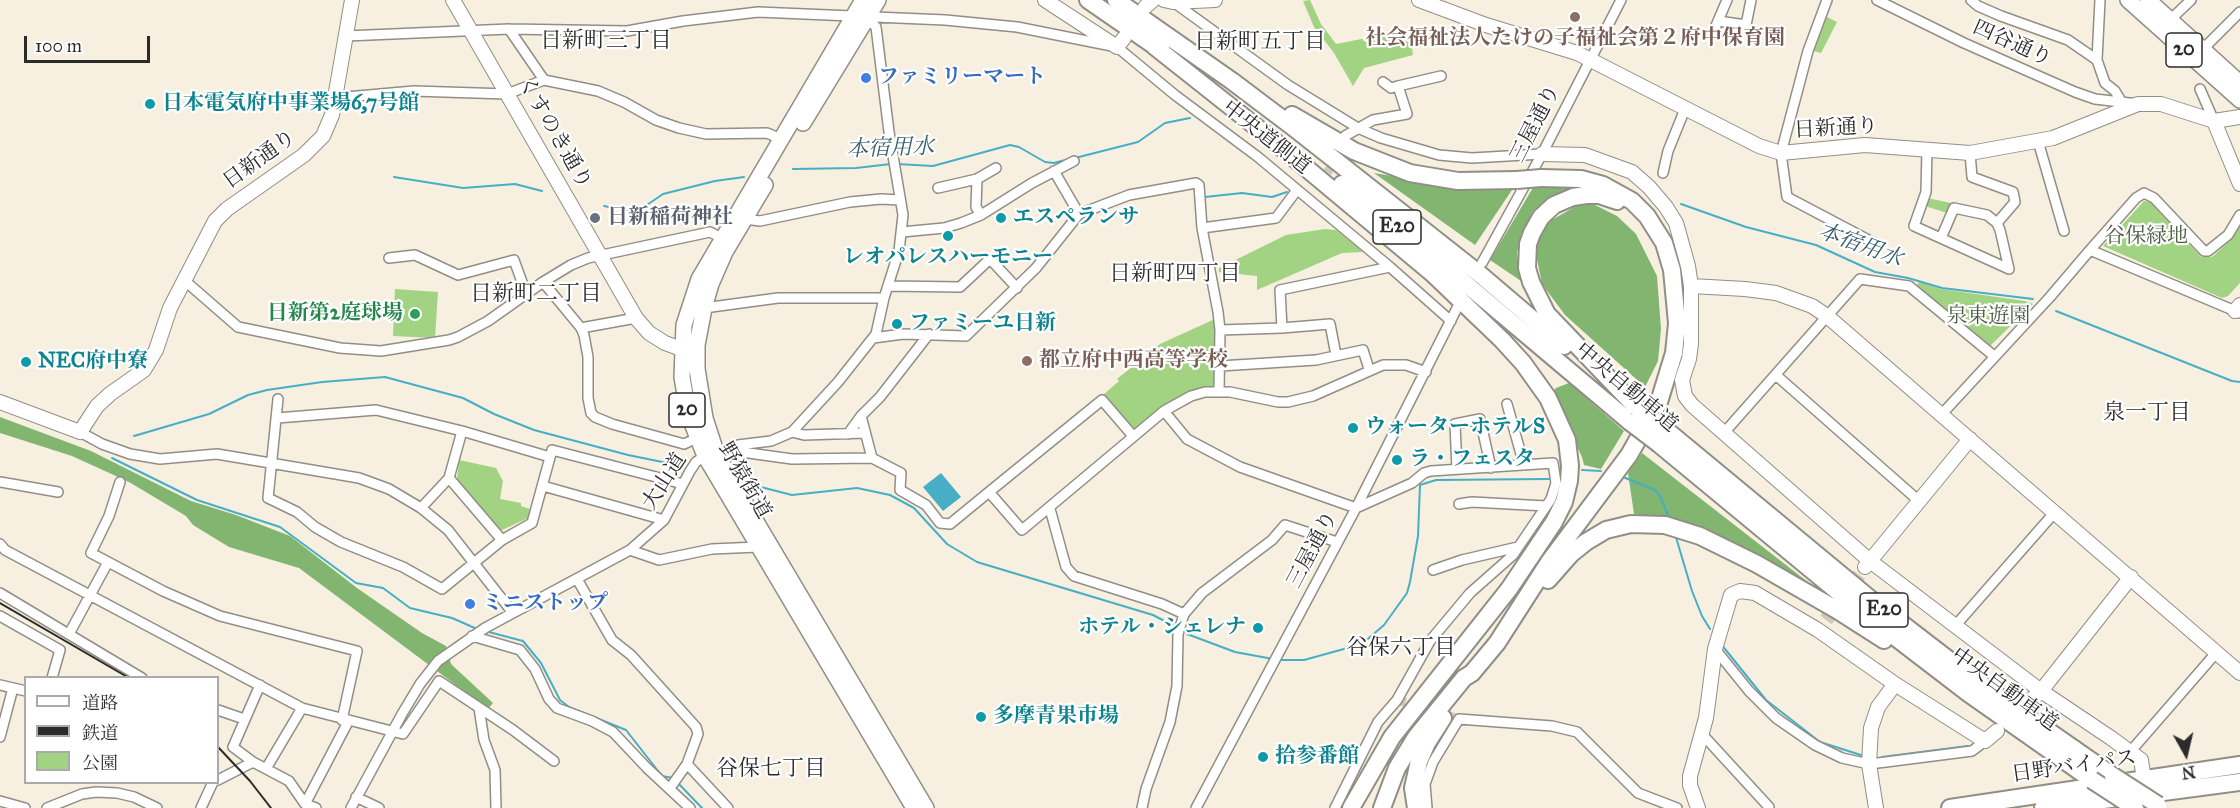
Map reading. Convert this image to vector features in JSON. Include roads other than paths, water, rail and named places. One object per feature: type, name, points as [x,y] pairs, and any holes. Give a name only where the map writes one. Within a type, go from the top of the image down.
[{"type":"highway","name":"中央自動車道","points":[[1088,0],[1161,40],[1293,127],[1482,276],[1633,414],[1662,437],[1975,680],[2160,807]]},
{"type":"highway","name":"中央自動車道","points":[[1116,0],[1161,40]]},
{"type":"highway","points":[[1161,40],[1330,138],[1372,159],[1410,172],[1446,180],[1491,182],[1557,177],[1595,182],[1622,194],[1640,208],[1657,231],[1668,257],[1676,296],[1677,331],[1668,378],[1648,422],[1611,481],[1537,580],[1511,623],[1472,673],[1464,678],[1416,737],[1397,768],[1382,808]]},
{"type":"highway","points":[[1161,40],[1278,145],[1432,273],[1513,351],[1548,398],[1567,440],[1570,466],[1568,490],[1554,522],[1509,589],[1384,748],[1351,808]]},
{"type":"highway","points":[[1509,589],[1532,568],[1621,454],[1642,419],[1655,390],[1668,346],[1670,315],[1667,279],[1663,262],[1651,234],[1632,211],[1622,204],[1599,195],[1573,197],[1546,211],[1532,233],[1526,256],[1531,282],[1547,314],[1633,414]]},
{"type":"highway","name":"中央自動車道","points":[[1662,437],[1865,614],[1968,693],[2135,808]]},
{"type":"highway","points":[[1511,623],[1521,617],[1551,576],[1571,554],[1586,542],[1618,526],[1647,523],[1672,527],[1700,536],[1757,564],[1837,610],[1968,693]]},
{"type":"highway","points":[[1416,808],[1414,780],[1422,752],[1438,725],[1471,682],[1472,673]]},
{"type":"highway","points":[[1373,808],[1388,766],[1404,740],[1424,696]]},
{"type":"highway","name":"日野バイパス","points":[[1950,808],[2240,765]]},
{"type":"highway","name":"日野バイパス","points":[[2043,808],[2094,804],[2240,782]]},
{"type":"main road","name":"野猿街道","points":[[863,0],[860,17],[717,269],[682,377],[685,402],[697,438],[716,452],[926,808]]},
{"type":"main road","name":"野猿街道","points":[[878,0],[860,17],[781,139],[703,270],[692,295],[684,325],[716,452],[758,547],[914,808]]},
{"type":"main road","name":"20","points":[[2128,0],[2240,100]]},
{"type":"main road","name":"20","points":[[2148,0],[2202,50],[2238,76]]},
{"type":"street","name":"日新通り","points":[[81,432],[97,406],[138,375],[148,364],[156,350],[166,317],[219,215],[304,155],[320,140],[329,123],[335,98],[352,0]]},
{"type":"street","name":"くすのき通り","points":[[453,0],[636,318],[649,333],[665,344],[689,352]]},
{"type":"street","name":"中央道側道","points":[[1045,0],[1120,43],[1390,267],[1451,321]]},
{"type":"street","points":[[1169,1],[1215,0]]},
{"type":"street","name":"日新通り","points":[[1419,0],[1486,26],[1589,59],[1760,146],[1781,153],[1852,146],[1970,153],[2053,138],[2138,105],[2161,104],[2214,121],[2240,117]]},
{"type":"street","name":"三屋通り","points":[[1482,263],[1542,154],[1621,0]]},
{"type":"street","points":[[1712,35],[1727,0]]},
{"type":"street","points":[[1718,21],[1746,25],[1751,0]]},
{"type":"street","points":[[1827,0],[1808,51],[1781,153],[1787,197],[1878,244]]},
{"type":"street","name":"四谷通り","points":[[1877,0],[1964,43],[2075,92],[2094,99],[2138,105]]},
{"type":"street","points":[[1971,0],[1978,6],[2001,16],[2068,40],[2097,60]]},
{"type":"street","points":[[2100,0],[2097,60],[2105,83],[2115,91],[2121,101]]},
{"type":"street","points":[[2170,20],[2190,0]]},
{"type":"street","points":[[1169,1],[1288,85],[1358,128],[1399,144],[1439,155],[1472,158],[1542,154],[1585,155],[1632,172],[1666,207],[1676,224],[1688,266],[1691,286],[1691,344],[1682,390],[1692,405],[1766,469],[1868,564],[2041,691],[2141,760],[2144,779]]},
{"type":"street","points":[[346,36],[509,29],[627,32],[683,21],[758,12],[945,20],[1017,27],[1120,43]]},
{"type":"street","points":[[2202,50],[2240,12]]},
{"type":"street","points":[[716,452],[738,445],[771,441],[792,432],[838,382],[876,334],[902,232],[903,215],[876,27],[860,17]]},
{"type":"street","points":[[509,29],[544,80]]},
{"type":"street","points":[[1383,82],[1391,88],[1441,76]]},
{"type":"street","points":[[335,98],[414,91],[507,94],[544,80],[598,91],[656,120],[679,128],[706,134],[767,133],[781,139]]},
{"type":"street","points":[[1348,138],[1358,128],[1373,120],[1407,114],[1398,86]]},
{"type":"street","points":[[2200,89],[2240,183]]},
{"type":"street","points":[[1663,173],[1668,151],[1685,109]]},
{"type":"street","points":[[2038,141],[2064,231]]},
{"type":"street","points":[[1927,150],[1926,192],[1914,226],[2009,269],[2003,238],[1997,223],[1987,215],[1954,208],[1941,238]]},
{"type":"street","points":[[1970,153],[1971,177],[2013,192],[2015,202],[1997,223]]},
{"type":"street","points":[[902,232],[944,228],[981,215],[1074,161]]},
{"type":"street","points":[[938,188],[976,179],[996,168]]},
{"type":"street","points":[[1054,171],[1079,214]]},
{"type":"street","points":[[976,179],[976,207],[981,215]]},
{"type":"street","points":[[873,338],[903,334],[966,336],[1036,268],[1079,214],[1129,195],[1196,183],[1220,330],[1219,391]]},
{"type":"street","points":[[1306,197],[1316,183]]},
{"type":"street","points":[[1202,228],[1276,218],[1297,190]]},
{"type":"street","points":[[1941,414],[2050,297],[2136,198],[2144,193],[2154,198],[2204,251],[2208,251],[2228,235],[2240,215]]},
{"type":"street","points":[[746,219],[760,220],[850,202],[900,200]]},
{"type":"street","points":[[184,280],[238,327],[320,344],[369,351],[449,340],[488,321],[526,293],[571,265],[600,255],[710,232],[722,238]]},
{"type":"street","points":[[2090,250],[2238,310]]},
{"type":"street","points":[[389,258],[415,255],[458,275],[514,260],[526,293]]},
{"type":"street","points":[[888,286],[960,287],[990,259],[1017,288]]},
{"type":"street","points":[[1282,328],[1280,290],[1390,267]]},
{"type":"street","points":[[1723,434],[1777,376],[1860,279],[1909,286],[1994,357]]},
{"type":"street","points":[[543,282],[581,328],[586,341],[588,398],[591,413],[612,424],[684,444],[697,438]]},
{"type":"street","points":[[1691,286],[1776,293],[1812,306],[1827,316],[2240,673]]},
{"type":"street","points":[[704,308],[778,298],[884,298]]},
{"type":"street","name":"三屋通り","points":[[1196,808],[1356,508],[1457,308]]},
{"type":"street","points":[[581,328],[636,318]]},
{"type":"street","points":[[1220,330],[1330,324],[1336,355]]},
{"type":"street","points":[[848,434],[929,334]]},
{"type":"street","points":[[1220,366],[1316,360],[1363,350],[1369,369]]},
{"type":"street","points":[[990,492],[1022,530],[1050,509],[1164,411],[1191,396],[1219,391],[1278,402],[1300,400],[1383,365],[1406,365],[1426,372]]},
{"type":"street","points":[[1777,376],[1919,501]]},
{"type":"street","points":[[278,399],[268,498],[297,512],[341,542],[403,567],[442,589],[502,540],[532,523],[552,450],[683,484]]},
{"type":"street","points":[[716,452],[792,459],[872,458],[901,473],[900,490],[926,505],[940,523],[950,524],[1102,400],[1133,436]]},
{"type":"street","points":[[0,402],[81,432],[102,444],[130,454],[160,459],[217,454],[359,478],[389,489],[421,508],[448,530],[513,613]]},
{"type":"street","points":[[1507,404],[1524,465]]},
{"type":"street","points":[[277,418],[376,410],[550,458]]},
{"type":"street","points":[[1164,411],[1187,439],[1240,467],[1356,508],[1412,483],[1424,473],[1553,463],[1556,483],[1551,499],[1513,555],[1470,592],[1430,641],[1397,700],[1378,722],[1335,808]]},
{"type":"street","points":[[861,416],[872,458]]},
{"type":"street","points":[[1457,469],[1455,424],[1480,419],[1491,468]]},
{"type":"street","points":[[421,508],[449,478],[462,432]]},
{"type":"street","points":[[792,432],[804,435],[865,432]]},
{"type":"street","points":[[1868,564],[1970,439]]},
{"type":"street","name":"大山道","points":[[351,808],[392,731],[427,674],[438,661],[478,632],[630,550],[664,520],[696,462],[716,452]]},
{"type":"street","points":[[449,478],[502,540]]},
{"type":"street","points":[[0,482],[58,492]]},
{"type":"street","points":[[120,482],[109,516],[91,552],[162,591],[220,616],[357,651],[345,721],[305,804]]},
{"type":"street","points":[[543,486],[664,520]]},
{"type":"street","points":[[1459,504],[1472,502],[1546,506]]},
{"type":"street","points":[[1050,509],[1066,567],[1074,576],[1162,604],[1184,614]]},
{"type":"street","points":[[1955,626],[2055,512]]},
{"type":"street","points":[[1142,808],[1146,789],[1170,722],[1177,686],[1178,634],[1184,614],[1202,594],[1272,540],[1285,525],[1337,542]]},
{"type":"street","points":[[630,550],[659,560],[712,549],[758,547]]},
{"type":"street","points":[[1433,570],[1462,560],[1518,547]]},
{"type":"street","points":[[2,551],[302,708],[345,721],[403,734],[439,681],[554,761]]},
{"type":"street","points":[[69,634],[108,562]]},
{"type":"street","points":[[2028,703],[2041,691],[2131,577]]},
{"type":"street","points":[[577,579],[599,621],[612,640],[631,654],[696,727],[698,734],[687,764],[674,783]]},
{"type":"street","points":[[1698,808],[1690,784],[1690,776],[1706,718],[1715,648],[1731,596],[1740,591],[1755,593],[1822,625],[1895,684],[1985,741]]},
{"type":"street","points":[[0,593],[139,676]]},
{"type":"street","points":[[0,616],[60,650],[53,676]]},
{"type":"street","points":[[478,632],[520,650],[535,669],[549,699],[557,708],[592,721],[613,732],[647,768],[674,783],[690,808]]},
{"type":"street","points":[[1715,648],[1749,691],[1776,718],[1815,746],[1842,758],[1869,764],[1972,751],[1997,730]]},
{"type":"street","points":[[2130,752],[2216,653]]},
{"type":"street","points":[[1876,808],[1869,764],[1871,728],[1878,706],[1895,684]]},
{"type":"street","points":[[260,685],[233,747],[254,762],[290,781],[305,804],[316,808]]},
{"type":"street","points":[[0,686],[24,691]]},
{"type":"street","points":[[0,737],[13,688]]},
{"type":"street","points":[[267,767],[302,708]]},
{"type":"street","points":[[479,708],[484,740],[495,770],[496,808]]},
{"type":"street","points":[[219,710],[244,719]]},
{"type":"street","points":[[1427,808],[1425,784],[1433,762],[1459,719],[1552,726],[1576,732],[1638,793],[1677,808]]},
{"type":"street","points":[[1702,734],[1769,807]]},
{"type":"street","points":[[219,780],[254,762]]},
{"type":"street","points":[[687,764],[728,808]]},
{"type":"street","points":[[201,808],[213,784]]},
{"type":"street","points":[[47,808],[74,797],[96,792],[134,797],[157,808]]},
{"type":"street","points":[[357,797],[379,808]]},
{"type":"street","points":[[0,801],[24,808]]},
{"type":"water","points":[[941,473],[961,497],[943,511],[923,487]]},
{"type":"waterway","name":"本宿用水","points":[[1075,158],[1138,142],[1165,123],[1190,118]]},
{"type":"waterway","name":"本宿用水","points":[[897,164],[933,166],[1010,145],[1019,147],[1045,162],[1054,163],[1069,159]]},
{"type":"waterway","name":"本宿用水","points":[[793,169],[856,168],[891,164]]},
{"type":"waterway","name":"本宿用水","points":[[394,177],[463,188],[515,184],[542,191]]},
{"type":"waterway","name":"本宿用水","points":[[604,206],[628,211],[641,209],[663,194],[715,181],[744,177]]},
{"type":"waterway","points":[[1205,197],[1242,193],[1272,197],[1287,192]]},
{"type":"waterway","name":"本宿用水","points":[[1681,204],[1746,227],[1816,245],[1875,272],[1908,278],[1942,288],[2033,299]]},
{"type":"waterway","name":"本宿用水","points":[[2056,311],[2232,381],[2240,382]]},
{"type":"waterway","points":[[134,436],[209,414],[248,395],[267,390],[322,382],[385,377],[463,398],[494,414],[534,430],[628,455],[677,465]]},
{"type":"waterway","points":[[112,458],[197,500],[280,527],[356,583],[383,588],[410,608],[452,618],[477,629]]},
{"type":"waterway","points":[[1582,470],[1601,471]]},
{"type":"waterway","points":[[1623,477],[1655,490],[1670,520]]},
{"type":"waterway","points":[[1278,660],[1304,660],[1362,644],[1384,625],[1407,593],[1410,582],[1418,536],[1420,485],[1436,480],[1549,479]]},
{"type":"waterway","points":[[749,484],[792,495],[857,488],[890,495],[914,508],[947,544],[977,562],[1153,615],[1174,626]]},
{"type":"waterway","points":[[1675,534],[1692,591],[1710,629]]},
{"type":"waterway","points":[[485,631],[523,641],[541,663],[560,700],[569,707],[626,730],[662,776],[673,778]]},
{"type":"waterway","points":[[1187,634],[1235,652],[1273,659]]},
{"type":"waterway","points":[[1721,644],[1766,700],[1820,742],[1864,756]]},
{"type":"waterway","points":[[1882,757],[1968,746]]},
{"type":"waterway","points":[[677,782],[702,808]]},
{"type":"tunnel","points":[[1319,183],[1352,140]]},
{"type":"tunnel","points":[[1826,620],[1865,567]]},
{"type":"tunnel","points":[[1397,700],[1459,719]]},
{"type":"railway","points":[[0,603],[126,676]]},
{"type":"railway","points":[[219,748],[250,781],[271,808]]},
{"type":"place","name":"社会福祉法人たけの子福祉会第２府中保育園","points":[[1575,17]]},
{"type":"place","name":"ファミリーマート","points":[[866,78]]},
{"type":"place","name":"日本電気府中事業場6,7号館","points":[[150,104]]},
{"type":"place","name":"日新稲荷神社","points":[[595,218]]},
{"type":"place","name":"エスペランサ","points":[[1001,218]]},
{"type":"place","name":"レオパレスハーモニー","points":[[948,236]]},
{"type":"place","name":"日新第2庭球場","points":[[415,314]]},
{"type":"place","name":"ファミーユ日新","points":[[897,324]]},
{"type":"place","name":"都立府中西高等学校","points":[[1027,361]]},
{"type":"place","name":"NEC府中寮","points":[[26,362]]},
{"type":"place","name":"ウォーターホテルS","points":[[1353,428]]},
{"type":"place","name":"ラ・フェスタ","points":[[1397,460]]},
{"type":"place","name":"ミニストップ","points":[[470,604]]},
{"type":"place","name":"ホテル・シェレナ","points":[[1258,628]]},
{"type":"place","name":"多摩青果市場","points":[[981,717]]},
{"type":"place","name":"拾参番館","points":[[1263,757]]},
{"type":"district","name":"日新町三丁目","points":[[606,42]]},
{"type":"district","name":"日新町五丁目","points":[[1260,43]]},
{"type":"district","name":"日新町四丁目","points":[[1175,275]]},
{"type":"district","name":"日新町二丁目","points":[[536,295]]},
{"type":"district","name":"泉一丁目","points":[[2147,414]]},
{"type":"district","name":"谷保六丁目","points":[[1401,649]]},
{"type":"district","name":"谷保七丁目","points":[[771,770]]},
{"type":"park label","name":"谷保緑地","points":[[2146,237]]},
{"type":"park label","name":"泉東遊園","points":[[1988,317]]}]
